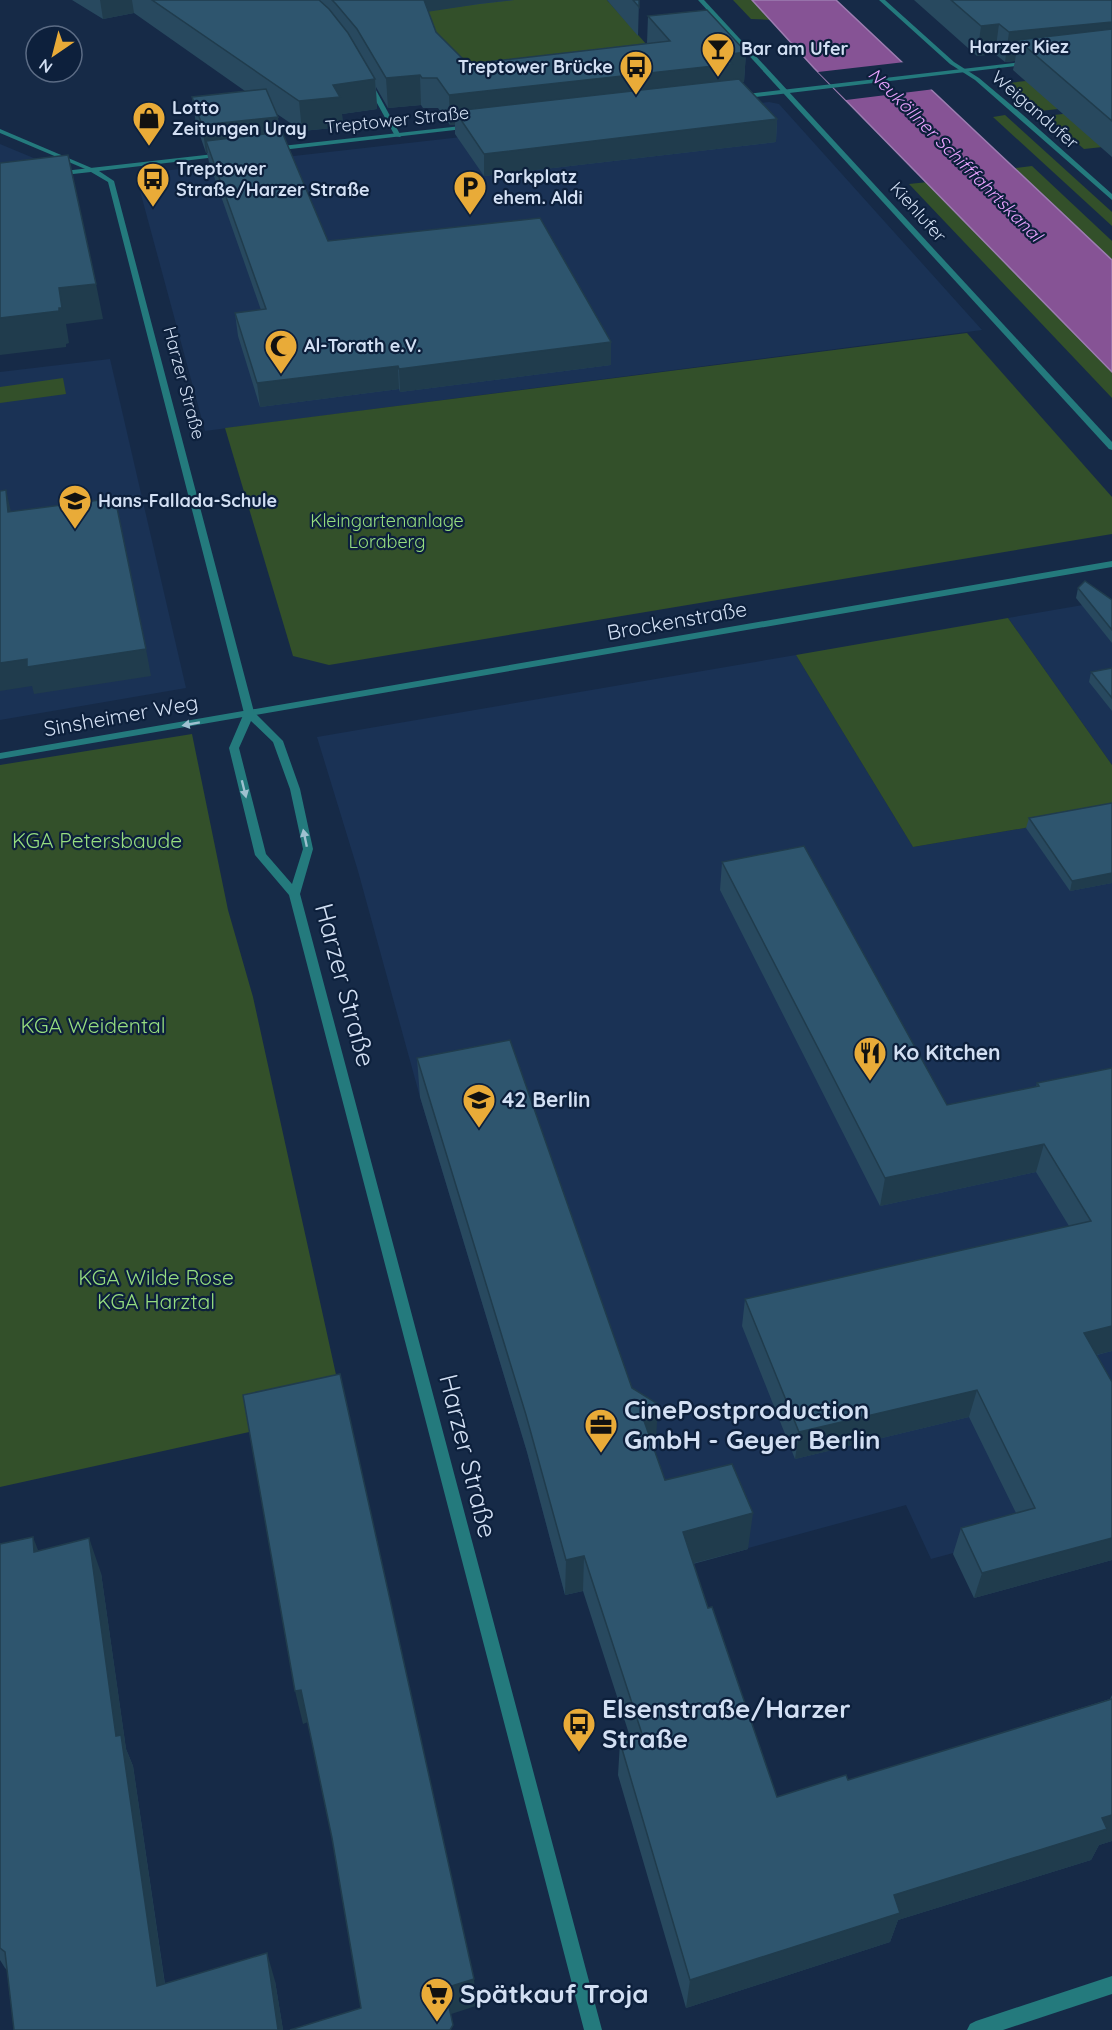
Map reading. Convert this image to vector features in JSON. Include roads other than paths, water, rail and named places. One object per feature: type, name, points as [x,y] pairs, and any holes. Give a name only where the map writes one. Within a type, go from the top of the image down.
[{"type":"street","name":"Kiehlufer","points":[[701,0],[1112,447]]},
{"type":"street","name":"Weigandufer","points":[[882,0],[952,63],[1022,116],[1112,198]]},
{"type":"street","points":[[725,98],[1036,63]]},
{"type":"street","points":[[360,69],[398,136]]},
{"type":"street","name":"Treptower Straße","points":[[260,151],[474,127]]},
{"type":"street","name":"Harzer Straße","points":[[0,131],[92,170],[112,184],[249,713],[278,741],[295,789],[308,849],[294,894]]},
{"type":"street","points":[[50,175],[237,153]]},
{"type":"street","name":"Brockenstraße","points":[[249,713],[1112,564]]},
{"type":"street","name":"Harzer Straße","points":[[249,713],[234,748],[261,855],[294,894],[593,2030]]},
{"type":"street","name":"Sinsheimer Weg","points":[[0,756],[249,713]]},
{"type":"street","points":[[976,2030],[1112,1985]]},
{"type":"water","name":"Neuköllner Schifffahrtskanal","points":[[752,0],[836,0],[1112,260],[1112,372],[814,68]]},
{"type":"place","name":"Bar am Ufer","points":[[718,78]]},
{"type":"place","name":"Treptower Brücke","points":[[636,96]]},
{"type":"place","name":"Lotto Zeitungen Uray","points":[[149,147]]},
{"type":"place","name":"Treptower Straße/Harzer Straße","points":[[153,208]]},
{"type":"place","name":"Parkplatz ehem. Aldi","points":[[470,216]]},
{"type":"place","name":"Al-Torath e.V.","points":[[281,375]]},
{"type":"place","name":"Hans-Fallada-Schule","points":[[75,530]]},
{"type":"place","name":"Ko Kitchen","points":[[870,1082]]},
{"type":"place","name":"42 Berlin","points":[[479,1129]]},
{"type":"place","name":"CinePostproduction GmbH - Geyer Berlin","points":[[601,1454]]},
{"type":"place","name":"Elsenstraße/Harzer Straße","points":[[579,1753]]},
{"type":"place","name":"Spätkauf Troja","points":[[437,2023]]},
{"type":"district","name":"Harzer Kiez","points":[[1019,47]]},
{"type":"park label","name":"Kleingartenanlage Loraberg","points":[[387,531]]},
{"type":"park label","name":"KGA Petersbaude","points":[[97,841]]},
{"type":"park label","name":"KGA Weidental","points":[[93,1026]]},
{"type":"park label","name":"KGA Wilde Rose KGA Harztal","points":[[156,1290]]}]
